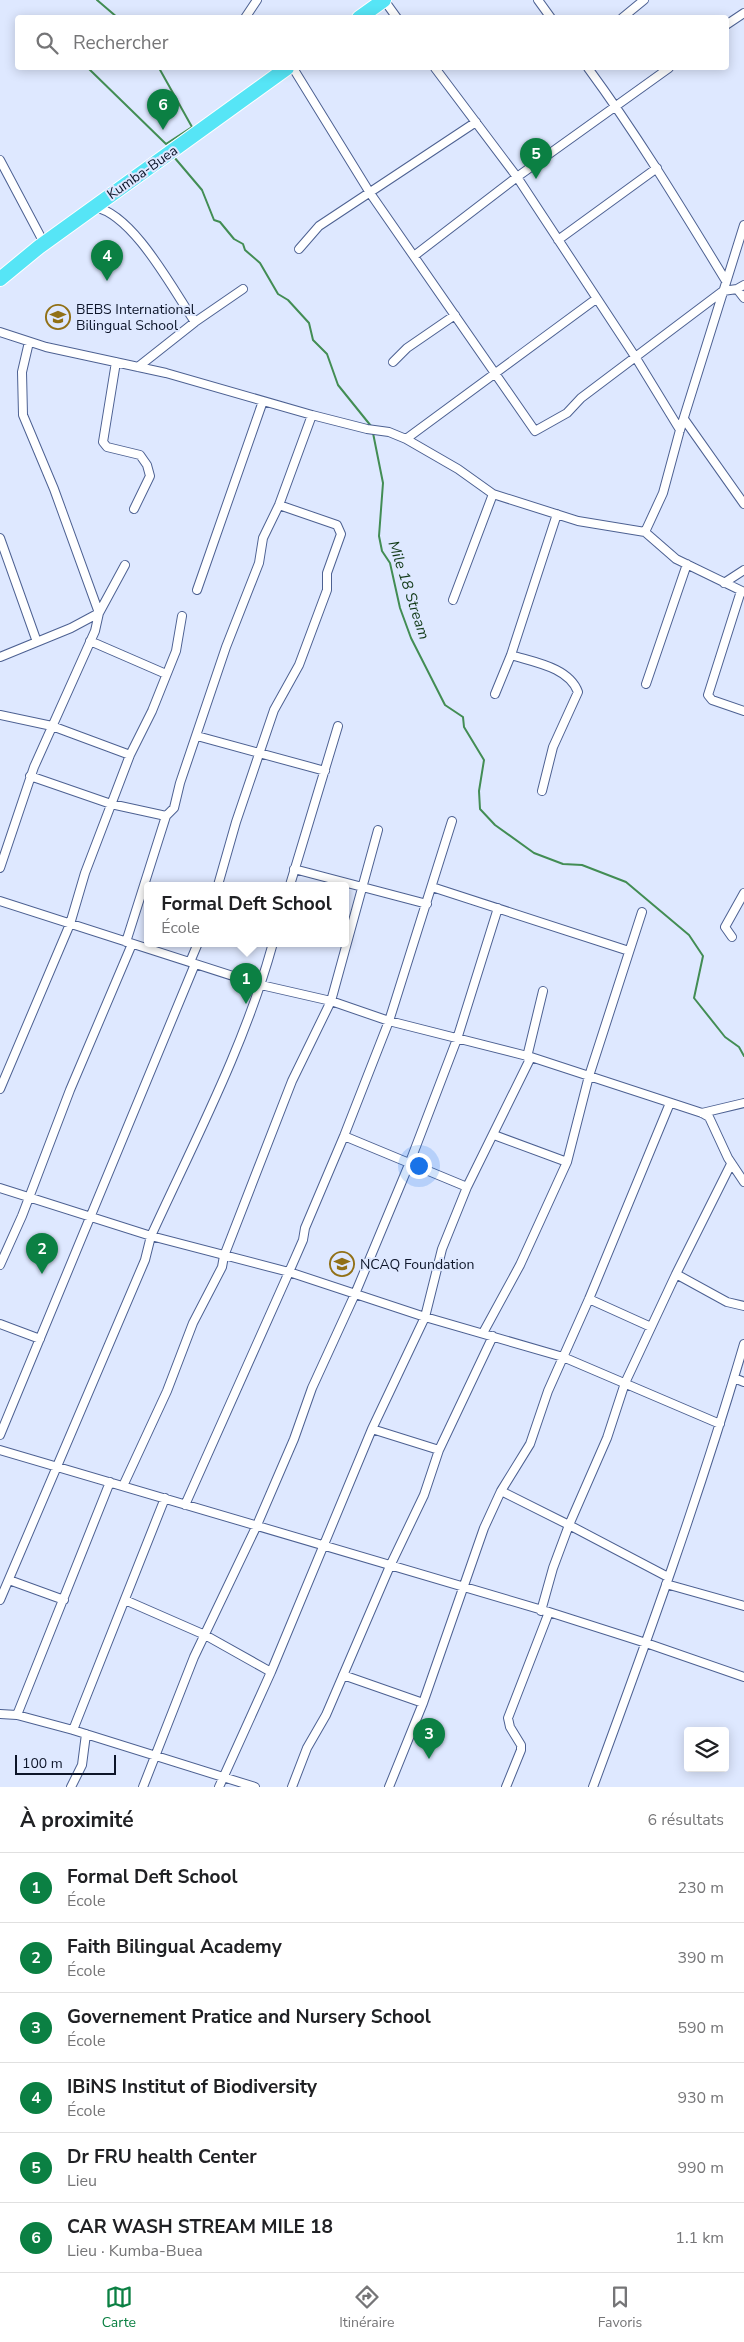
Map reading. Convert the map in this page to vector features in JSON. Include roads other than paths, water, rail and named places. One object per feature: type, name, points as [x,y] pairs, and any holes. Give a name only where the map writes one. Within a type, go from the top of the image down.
[{"type":"highway","points":[[363,15],[384,0]]},
{"type":"highway","name":"Kumba-Buea","points":[[0,279],[44,243],[284,70]]},
{"type":"street","points":[[247,15],[257,0]]},
{"type":"street","points":[[384,0],[395,15]]},
{"type":"street","points":[[538,0],[549,15]]},
{"type":"street","points":[[626,15],[644,0]]},
{"type":"street","points":[[729,23],[744,13]]},
{"type":"street","points":[[294,70],[370,193],[535,431],[567,413],[581,398],[723,291],[741,287],[744,298]]},
{"type":"street","points":[[437,70],[517,176],[596,300],[636,358],[680,430]]},
{"type":"street","points":[[589,70],[657,168],[726,281]]},
{"type":"street","points":[[414,256],[517,176],[666,70]]},
{"type":"street","points":[[299,249],[319,226],[476,122]]},
{"type":"street","points":[[0,160],[44,243]]},
{"type":"street","points":[[558,240],[657,168]]},
{"type":"street","points":[[93,207],[110,212],[135,234],[195,322]]},
{"type":"street","points":[[645,532],[663,493],[680,430],[744,225]]},
{"type":"street","points":[[138,367],[195,322],[243,289]]},
{"type":"street","points":[[406,439],[488,381],[493,373],[596,300]]},
{"type":"street","points":[[393,362],[407,348],[455,315]]},
{"type":"street","points":[[0,332],[29,342],[138,367],[312,415],[367,429],[389,432],[406,439],[458,469],[493,494],[587,523],[645,532],[670,554],[686,564],[742,592],[708,695],[712,700],[744,711]]},
{"type":"street","points":[[29,342],[22,372],[23,415],[54,489],[99,613]]},
{"type":"street","points":[[116,362],[103,442],[107,447],[140,455],[147,466],[150,476],[134,509]]},
{"type":"street","points":[[197,590],[262,401]]},
{"type":"street","points":[[147,882],[166,816],[176,803],[180,783],[226,647],[257,568],[261,543],[279,505],[312,415]]},
{"type":"street","points":[[684,419],[744,504]]},
{"type":"street","points":[[453,600],[493,494]]},
{"type":"street","points":[[219,882],[236,822],[274,710],[299,665],[327,590],[326,573],[341,534],[337,526],[279,505]]},
{"type":"street","points":[[495,694],[511,655],[557,514]]},
{"type":"street","points":[[0,538],[38,642]]},
{"type":"street","points":[[646,684],[686,564]]},
{"type":"street","points":[[0,868],[30,776],[95,631],[99,613],[125,565]]},
{"type":"street","points":[[724,583],[744,570]]},
{"type":"street","points":[[0,657],[71,628],[99,613]]},
{"type":"street","points":[[0,1089],[70,924],[86,873],[130,754],[148,718],[176,651],[182,616]]},
{"type":"street","points":[[90,641],[166,674]]},
{"type":"street","points":[[511,655],[562,672],[576,684],[578,692],[553,747],[542,791]]},
{"type":"street","points":[[0,715],[52,726],[130,754]]},
{"type":"street","points":[[291,882],[338,726]]},
{"type":"street","points":[[196,736],[325,771]]},
{"type":"street","points":[[30,776],[111,804],[166,816]]},
{"type":"street","points":[[186,1505],[303,1240],[305,1228],[389,1022],[452,821]]},
{"type":"street","points":[[349,936],[378,830]]},
{"type":"street","points":[[294,869],[347,882]]},
{"type":"street","points":[[349,883],[427,904]]},
{"type":"street","points":[[432,887],[629,951]]},
{"type":"street","points":[[0,1265],[22,1216],[129,943],[144,892]]},
{"type":"street","points":[[732,937],[725,927],[744,893]]},
{"type":"street","points":[[0,901],[262,985],[331,1001],[389,1022],[529,1057],[702,1112],[709,1117],[731,1164],[744,1182]]},
{"type":"street","points":[[143,1787],[205,1634],[257,1525],[294,1439],[312,1388],[355,1294],[410,1162],[456,1039],[498,908]]},
{"type":"street","points":[[483,1333],[520,1265],[567,1162],[589,1076],[642,912]]},
{"type":"street","points":[[0,1435],[193,963],[197,947]]},
{"type":"street","points":[[0,1600],[145,1260],[151,1236],[215,1097],[262,985],[272,947]]},
{"type":"street","points":[[123,1486],[167,1391],[194,1323],[222,1267],[224,1256],[292,1081],[331,1001],[346,947]]},
{"type":"street","points":[[219,1787],[271,1672],[372,1429],[425,1317],[442,1249],[467,1187],[494,1135],[529,1057],[543,991]]},
{"type":"street","points":[[389,1787],[423,1703],[484,1528],[501,1491],[530,1444],[548,1391],[589,1299],[670,1102]]},
{"type":"street","points":[[702,1112],[744,1103]]},
{"type":"street","points":[[494,1135],[567,1162]]},
{"type":"street","points":[[344,1136],[467,1187]]},
{"type":"street","points":[[506,1787],[521,1750],[521,1745],[510,1727],[510,1709],[545,1611],[553,1568],[569,1525],[607,1438],[625,1384],[676,1274],[731,1164]]},
{"type":"street","points":[[0,1188],[90,1215],[151,1236],[289,1272],[425,1317],[563,1357],[720,1424]]},
{"type":"street","points":[[676,1274],[727,1302],[744,1306]]},
{"type":"street","points":[[589,1299],[651,1328]]},
{"type":"street","points":[[0,1324],[40,1339]]},
{"type":"street","points":[[292,1787],[307,1748],[326,1715],[390,1566],[424,1495],[439,1450],[493,1336]]},
{"type":"street","points":[[593,1787],[646,1643],[720,1424],[744,1344]]},
{"type":"street","points":[[734,1378],[744,1382]]},
{"type":"street","points":[[372,1429],[439,1450]]},
{"type":"street","points":[[0,1450],[545,1611],[744,1677]]},
{"type":"street","points":[[17,1715],[110,1482]]},
{"type":"street","points":[[501,1491],[569,1525],[667,1580],[744,1606]]},
{"type":"street","points":[[73,1730],[165,1498]]},
{"type":"street","points":[[9,1580],[64,1600]]},
{"type":"street","points":[[126,1600],[205,1634],[271,1672]]},
{"type":"street","points":[[343,1675],[423,1703]]},
{"type":"street","points":[[0,1714],[17,1715],[73,1730],[255,1787]]},
{"type":"street","points":[[71,1787],[82,1765],[86,1734]]},
{"type":"waterway","name":"Mile 18 Stream","points":[[97,0],[114,15]]},
{"type":"waterway","points":[[90,70],[166,144]]},
{"type":"waterway","name":"Mile 18 Stream","points":[[160,70],[192,127],[166,144]]},
{"type":"waterway","name":"Mile 18 Stream","points":[[174,157],[202,190],[214,220],[220,222],[234,239],[243,244],[245,250],[260,263],[278,294],[288,300],[309,323],[313,340],[327,354],[338,385],[371,426]]},
{"type":"waterway","name":"Mile 18 Stream","points":[[373,433],[383,483],[379,536],[382,551],[390,563],[400,608],[411,638],[445,705],[463,717],[464,727],[484,760],[479,791],[480,809],[495,825],[534,853],[563,864],[582,865],[626,882],[689,935],[703,956],[694,998],[725,1037],[739,1047],[744,1056]]},
{"type":"place","name":"CAR WASH STREAM MILE 18","points":[[163,130]]},
{"type":"place","name":"Dr FRU health Center","points":[[536,179]]},
{"type":"place","name":"IBiNS Institut of Biodiversity","points":[[107,281]]},
{"type":"place","name":"BEBS International Bilingual School","points":[[58,317]]},
{"type":"place","name":"Formal Deft School","points":[[246,1004]]},
{"type":"place","name":"NCAQ Foundation","points":[[342,1264]]},
{"type":"place","name":"Faith Bilingual Academy","points":[[42,1274]]},
{"type":"place","name":"Governement Pratice and Nursery School","points":[[429,1759]]}]
